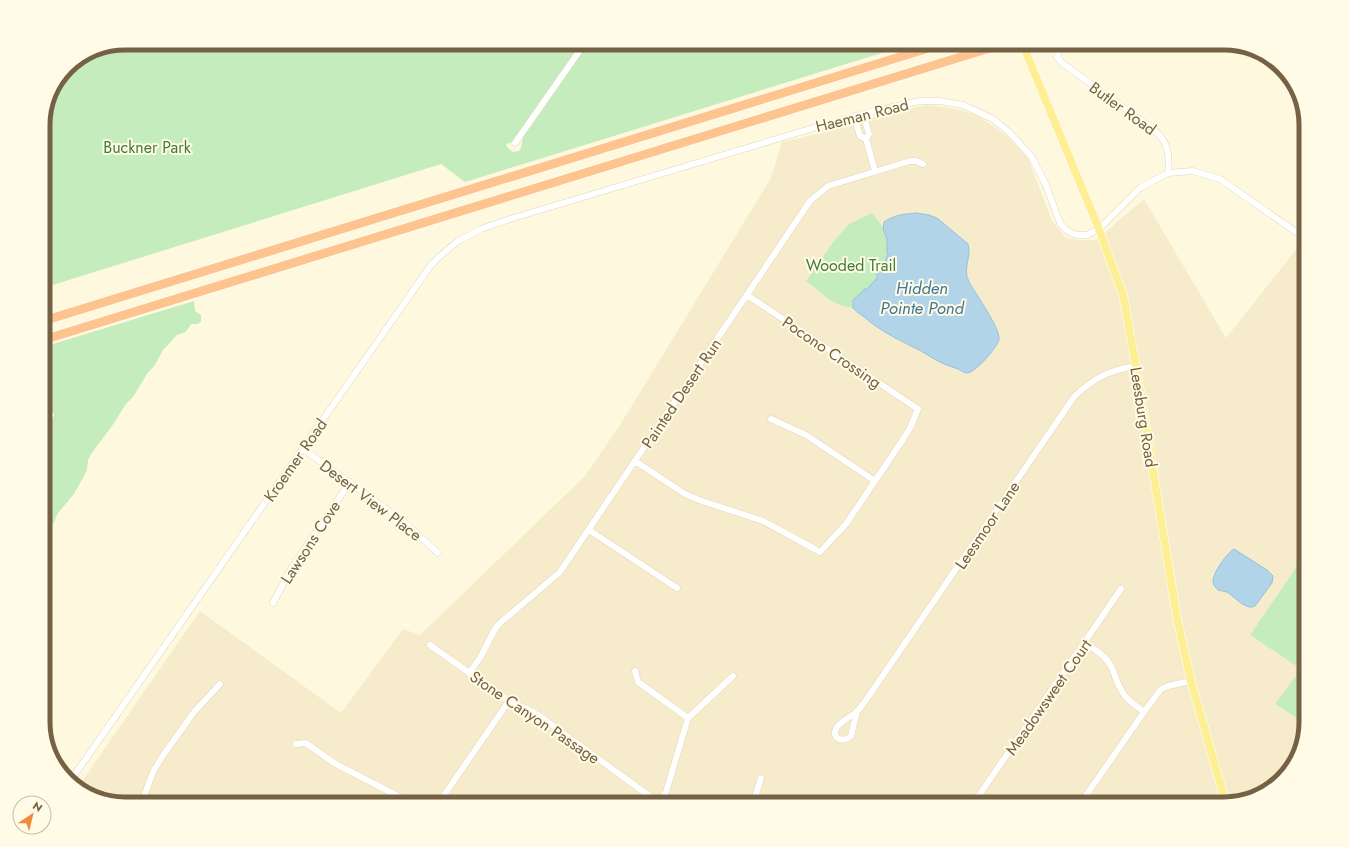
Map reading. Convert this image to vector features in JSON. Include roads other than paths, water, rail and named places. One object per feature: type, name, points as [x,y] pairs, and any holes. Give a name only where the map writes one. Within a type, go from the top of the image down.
[{"type":"highway","points":[[50,319],[922,50]]},
{"type":"highway","points":[[50,338],[983,50]]},
{"type":"main road","name":"Leesburg Road","points":[[1025,50],[1099,229],[1123,295],[1177,618],[1191,681],[1224,797]]},
{"type":"street","points":[[515,143],[580,50]]},
{"type":"street","name":"Butler Road","points":[[1058,54],[1057,57],[1062,63],[1152,128],[1162,137],[1168,153],[1168,173]]},
{"type":"street","name":"Haeman Road","points":[[568,201],[854,116],[920,101],[940,101],[963,105],[977,111],[993,119],[1009,132],[1031,156],[1046,185],[1056,212],[1064,228],[1079,236],[1087,235],[1099,229]]},
{"type":"street","points":[[863,114],[869,134],[866,139],[875,171]]},
{"type":"street","points":[[854,116],[860,136],[866,139]]},
{"type":"street","name":"Painted Desert Run","points":[[469,673],[480,658],[495,629],[500,623],[560,572],[814,196],[828,186],[875,171],[910,161],[916,161],[923,164]]},
{"type":"street","points":[[1099,229],[1140,188],[1168,173],[1193,171],[1220,178],[1299,234]]},
{"type":"street","name":"Kroemer Road","points":[[73,776],[419,282],[440,256],[456,242],[480,229],[568,201]]},
{"type":"street","name":"Pocono Crossing","points":[[747,295],[918,410],[909,431],[875,481]]},
{"type":"street","name":"Leesmoor Lane","points":[[858,711],[851,736],[845,740],[838,738],[835,734],[835,730],[858,711],[1074,397],[1084,386],[1095,378],[1124,368],[1136,366]]},
{"type":"street","points":[[635,461],[685,494],[763,521],[820,552],[846,524],[875,481],[806,435],[771,419]]},
{"type":"street","name":"Desert View Place","points":[[303,449],[404,521],[438,553]]},
{"type":"street","name":"Lawsons Cove","points":[[273,603],[291,569],[350,482]]},
{"type":"street","points":[[589,530],[677,588]]},
{"type":"street","name":"Meadowsweet Court","points":[[978,797],[1121,589]]},
{"type":"street","points":[[1085,643],[1100,653],[1108,661],[1117,684],[1126,697],[1144,712]]},
{"type":"street","name":"Stone Canyon Passage","points":[[430,645],[509,701],[538,715],[651,797]]},
{"type":"street","points":[[635,671],[638,682],[688,718]]},
{"type":"street","points":[[663,797],[666,792],[688,718],[734,676]]},
{"type":"street","points":[[1085,797],[1161,689],[1191,681]]},
{"type":"street","points":[[145,797],[154,770],[164,754],[194,712],[220,684]]},
{"type":"street","points":[[443,797],[509,701]]},
{"type":"street","points":[[296,744],[306,743],[334,763],[398,797]]},
{"type":"street","points":[[754,797],[761,778]]},
{"type":"water","name":"Hidden Pointe Pond","points":[[916,213],[937,218],[968,244],[969,253],[966,272],[967,277],[992,319],[999,339],[995,348],[986,359],[971,372],[964,373],[959,369],[946,365],[894,337],[853,308],[853,300],[865,289],[867,289],[877,278],[877,274],[883,267],[888,254],[887,239],[883,229],[884,222],[895,216]]},
{"type":"water","points":[[1234,549],[1267,570],[1273,576],[1272,583],[1255,606],[1248,607],[1244,605],[1227,592],[1218,590],[1213,582],[1213,578],[1220,564]]},
{"type":"park label","name":"Buckner Park","points":[[147,147]]},
{"type":"park label","name":"Wooded Trail","points":[[851,265]]}]
